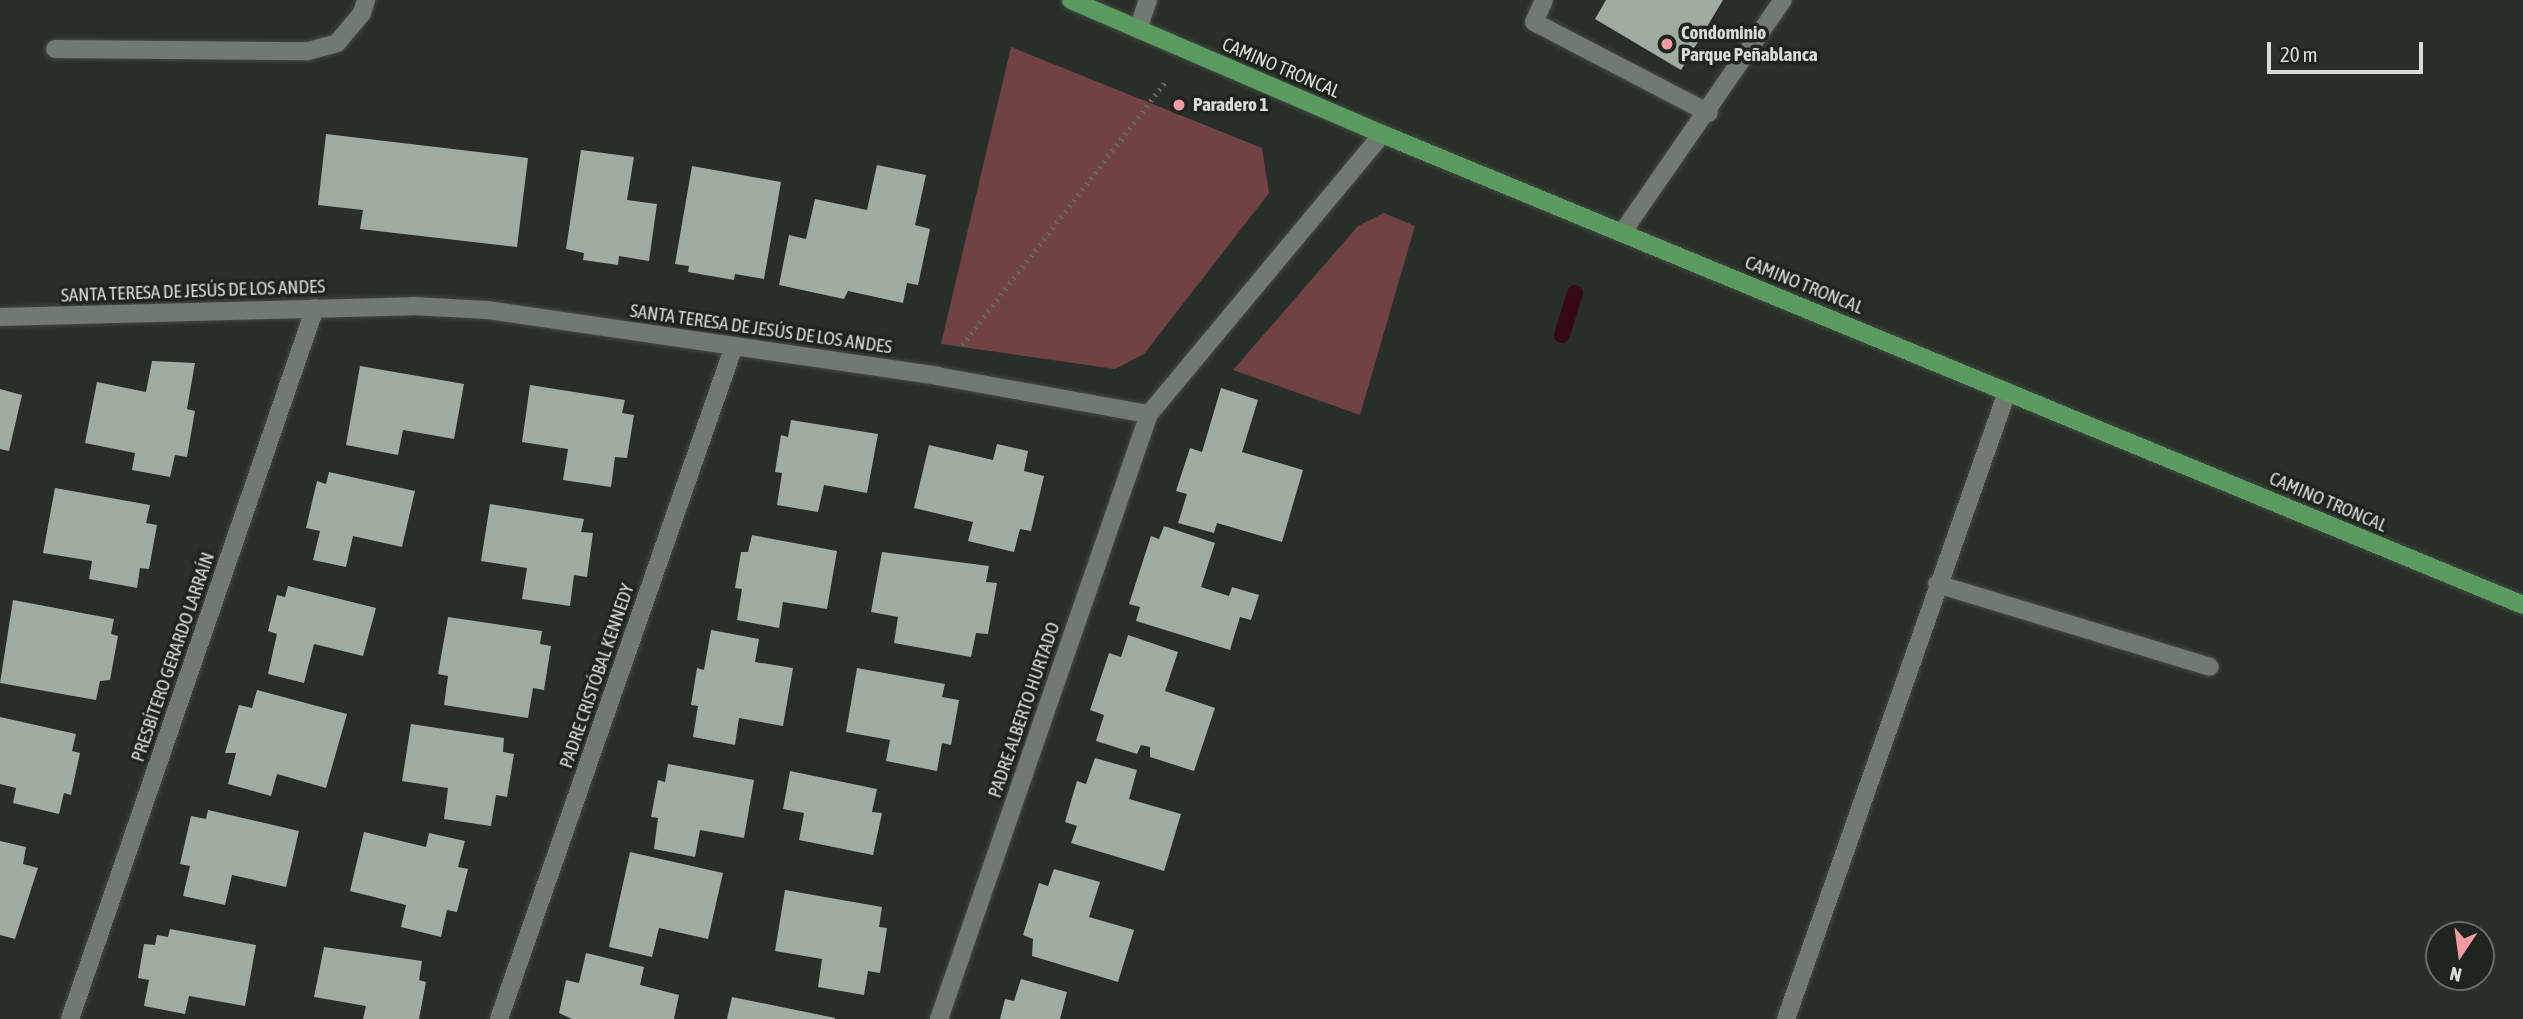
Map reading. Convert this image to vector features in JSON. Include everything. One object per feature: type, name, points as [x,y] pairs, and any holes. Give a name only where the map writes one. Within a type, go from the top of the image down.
[{"type":"main road","name":"CAMINO TRONCAL","points":[[1071,0],[1382,134],[2523,605]]},
{"type":"street","points":[[55,49],[309,51],[337,43],[362,13],[366,0]]},
{"type":"street","points":[[1138,29],[1148,0]]},
{"type":"street","points":[[1544,0],[1534,22],[1709,113]]},
{"type":"street","points":[[1622,233],[1709,113],[1783,0]]},
{"type":"street","points":[[1149,414],[1382,134]]},
{"type":"street","name":"SANTA TERESA DE JESÚS DE LOS ANDES","points":[[0,317],[413,306],[487,310],[937,376],[1149,414]]},
{"type":"street","name":"PRESBÍTERO GERARDO LARRAÍN","points":[[70,1019],[315,308]]},
{"type":"street","name":"PADRE CRISTÓBAL KENNEDY","points":[[499,1019],[734,346]]},
{"type":"street","points":[[1786,1019],[1937,584],[2007,392]]},
{"type":"street","name":"PADRE ALBERTO HURTADO","points":[[939,1019],[1149,414]]},
{"type":"street","points":[[1937,584],[2210,667]]},
{"type":"path","points":[[937,376],[1189,51]]},
{"type":"shaded area","points":[[1011,47],[1262,148],[1269,193],[1144,354],[1115,369],[941,344]]},
{"type":"shaded area","points":[[1384,213],[1415,226],[1360,415],[1233,370],[1358,226]]},
{"type":"building","name":"Condominio Parque Peñablanca","points":[[1606,0],[1723,0],[1681,70],[1595,19]]},
{"type":"building","points":[[326,134],[528,158],[517,247],[360,229],[363,210],[318,205]]},
{"type":"building","points":[[581,150],[634,157],[627,200],[657,204],[649,261],[619,256],[618,265],[583,260],[584,253],[566,249]]},
{"type":"building","points":[[877,165],[926,175],[915,225],[930,229],[918,285],[907,283],[903,303],[848,291],[844,299],[779,285],[789,235],[806,239],[815,199],[867,210]]},
{"type":"building","points":[[692,166],[781,182],[764,279],[735,274],[734,280],[688,272],[689,266],[675,264]]},
{"type":"building","points":[[152,361],[195,363],[187,409],[195,411],[187,457],[175,455],[170,477],[132,470],[135,453],[85,443],[97,382],[146,392]]},
{"type":"building","points":[[360,366],[464,384],[454,439],[403,430],[398,455],[346,445]]},
{"type":"building","points":[[530,385],[625,400],[622,413],[634,415],[627,458],[615,457],[611,487],[563,480],[568,449],[522,442]]},
{"type":"building","points":[[1221,388],[1258,400],[1242,452],[1303,470],[1282,542],[1217,523],[1214,533],[1178,523],[1187,494],[1176,491],[1190,448],[1202,452]]},
{"type":"building","points":[[0,389],[22,395],[9,451],[0,449]]},
{"type":"building","points":[[791,420],[878,434],[867,493],[824,485],[818,512],[777,505],[782,473],[775,472],[781,435],[788,437]]},
{"type":"building","points":[[997,444],[1028,451],[1024,471],[1044,476],[1031,531],[1020,529],[1014,552],[968,541],[973,522],[914,508],[929,445],[993,460]]},
{"type":"building","points":[[329,472],[415,491],[402,547],[353,536],[346,567],[313,560],[320,531],[306,528],[317,481],[326,484]]},
{"type":"building","points":[[55,488],[150,505],[146,523],[157,525],[149,569],[140,568],[137,588],[89,579],[92,561],[43,553]]},
{"type":"building","points":[[490,504],[584,519],[581,532],[593,533],[587,577],[574,575],[570,606],[522,599],[527,568],[481,561]]},
{"type":"building","points":[[1164,526],[1215,543],[1201,587],[1229,596],[1232,587],[1259,595],[1251,620],[1240,617],[1230,650],[1136,621],[1140,607],[1129,604],[1151,536],[1159,539]]},
{"type":"building","points":[[752,535],[837,551],[827,609],[783,602],[779,628],[737,620],[742,589],[735,588],[741,552],[748,552]]},
{"type":"building","points":[[882,552],[989,566],[986,582],[997,583],[988,634],[976,633],[971,657],[894,643],[898,617],[871,612]]},
{"type":"building","points":[[288,586],[376,608],[363,656],[314,644],[304,683],[268,674],[277,634],[268,631],[277,595],[285,597]]},
{"type":"building","points":[[13,600],[114,619],[111,634],[118,636],[110,680],[100,681],[96,700],[0,683]]},
{"type":"building","points":[[448,617],[542,631],[540,644],[551,646],[544,690],[533,688],[528,718],[444,705],[448,676],[438,674]]},
{"type":"building","points":[[711,630],[759,639],[755,662],[793,668],[783,726],[739,718],[735,745],[693,737],[698,706],[691,705],[697,668],[704,670]]},
{"type":"building","points":[[1128,635],[1178,652],[1165,691],[1215,708],[1194,771],[1150,757],[1150,747],[1141,745],[1137,754],[1096,741],[1104,715],[1090,710],[1109,653],[1121,657]]},
{"type":"building","points":[[857,668],[945,684],[942,697],[959,700],[951,745],[942,743],[937,771],[886,761],[890,740],[846,732]]},
{"type":"building","points":[[257,690],[347,714],[326,788],[277,774],[271,796],[228,784],[236,753],[225,753],[239,705],[252,708]]},
{"type":"building","points":[[0,717],[76,734],[72,751],[80,753],[71,795],[64,793],[59,814],[13,803],[16,788],[0,784]]},
{"type":"building","points":[[411,724],[504,738],[503,752],[514,754],[507,797],[496,795],[491,826],[444,819],[448,788],[402,781]]},
{"type":"building","points":[[1095,758],[1137,770],[1129,799],[1181,814],[1164,871],[1071,843],[1077,826],[1065,822],[1077,781],[1086,784]]},
{"type":"building","points":[[668,764],[754,780],[744,838],[700,830],[695,857],[654,849],[658,818],[651,817],[658,780],[665,782]]},
{"type":"building","points":[[790,771],[877,789],[872,812],[882,813],[873,855],[799,840],[804,813],[783,809]]},
{"type":"building","points":[[208,810],[299,831],[286,887],[232,875],[225,905],[183,896],[190,866],[180,864],[191,816],[206,819]]},
{"type":"building","points":[[364,832],[426,847],[429,833],[465,841],[458,867],[468,869],[457,912],[447,910],[441,937],[401,927],[406,905],[350,891]]},
{"type":"building","points":[[0,841],[26,847],[23,864],[38,868],[15,939],[0,935]]},
{"type":"building","points":[[630,852],[723,873],[708,939],[659,928],[652,957],[609,947]]},
{"type":"building","points":[[1054,869],[1100,882],[1089,917],[1134,930],[1118,982],[1032,956],[1033,939],[1023,935],[1039,883],[1048,886]]},
{"type":"building","points":[[785,890],[882,907],[879,927],[887,928],[880,973],[868,971],[864,995],[818,987],[822,959],[775,951]]},
{"type":"building","points":[[170,929],[256,945],[245,1006],[189,996],[185,1014],[144,1006],[149,980],[138,978],[144,944],[155,945],[157,935],[168,937]]},
{"type":"building","points":[[324,947],[422,961],[419,980],[426,982],[419,1019],[363,1019],[366,1006],[314,997]]},
{"type":"building","points":[[586,953],[644,967],[640,985],[679,995],[674,1019],[572,1019],[559,1013],[566,980],[579,983]]},
{"type":"building","points":[[1021,979],[1067,992],[1060,1019],[1000,1019],[1005,999],[1014,1001]]},
{"type":"building","points":[[732,997],[835,1018],[835,1019],[727,1019]]},
{"type":"waterway","points":[[1562,335],[1575,293]]},
{"type":"place","name":"Condominio Parque Peñablanca","points":[[1667,44]]},
{"type":"place","name":"Paradero 1","points":[[1179,105]]}]
